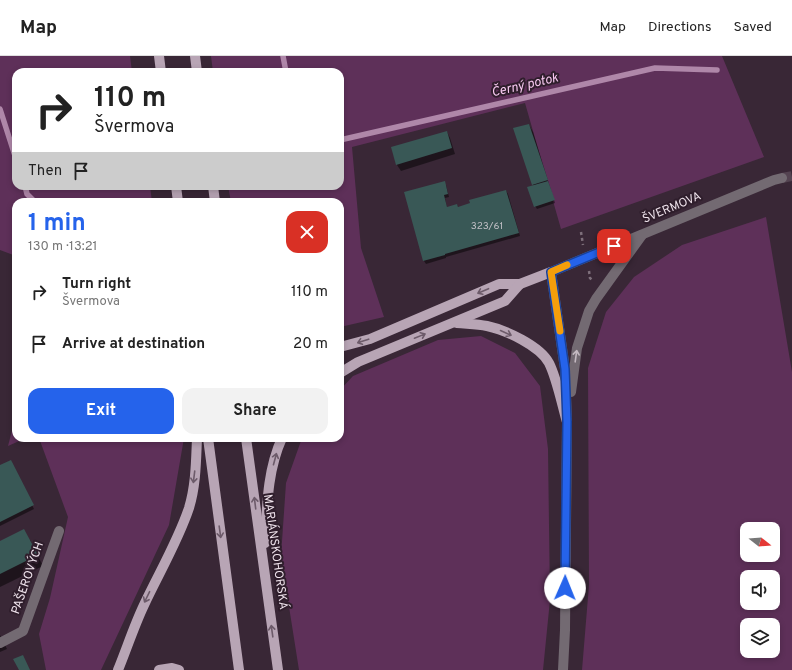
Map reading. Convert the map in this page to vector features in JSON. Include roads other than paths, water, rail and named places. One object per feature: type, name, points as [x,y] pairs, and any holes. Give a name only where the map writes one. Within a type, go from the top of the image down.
[{"type":"main road","points":[[159,56],[160,68]]},
{"type":"main road","points":[[195,56],[196,68]]},
{"type":"main road","points":[[344,347],[370,339],[499,284],[520,284],[551,272]]},
{"type":"main road","points":[[344,371],[358,362],[505,301],[520,284]]},
{"type":"main road","points":[[455,322],[487,326],[499,330],[522,340],[541,353],[554,373],[567,422]]},
{"type":"main road","points":[[118,670],[143,606],[178,535],[189,507],[195,477],[197,442]]},
{"type":"main road","points":[[209,442],[239,670]]},
{"type":"main road","name":"MARIÁNSKOHORSKÁ","points":[[247,442],[278,670]]},
{"type":"main road","points":[[263,567],[268,493],[272,469],[280,442]]},
{"type":"main road","points":[[159,670],[172,668],[179,670]]},
{"type":"street","name":"ŠVERMOVA","points":[[551,272],[782,178]]},
{"type":"street","points":[[567,422],[577,348],[586,321],[596,299],[642,235]]},
{"type":"street","points":[[551,272],[565,369],[567,422],[565,630],[562,670]]},
{"type":"street","name":"PAŠEROVÝCH","points":[[0,643],[23,631],[59,531]]},
{"type":"waterway","points":[[283,56],[285,68]]},
{"type":"waterway","name":"Černý potok","points":[[344,139],[655,68],[717,70]]},
{"type":"waterway","name":"Černý potok","points":[[0,109],[12,146]]},
{"type":"waterway","name":"Černý potok","points":[[26,190],[27,194],[31,198]]},
{"type":"tunnel","points":[[782,178],[792,176]]}]
